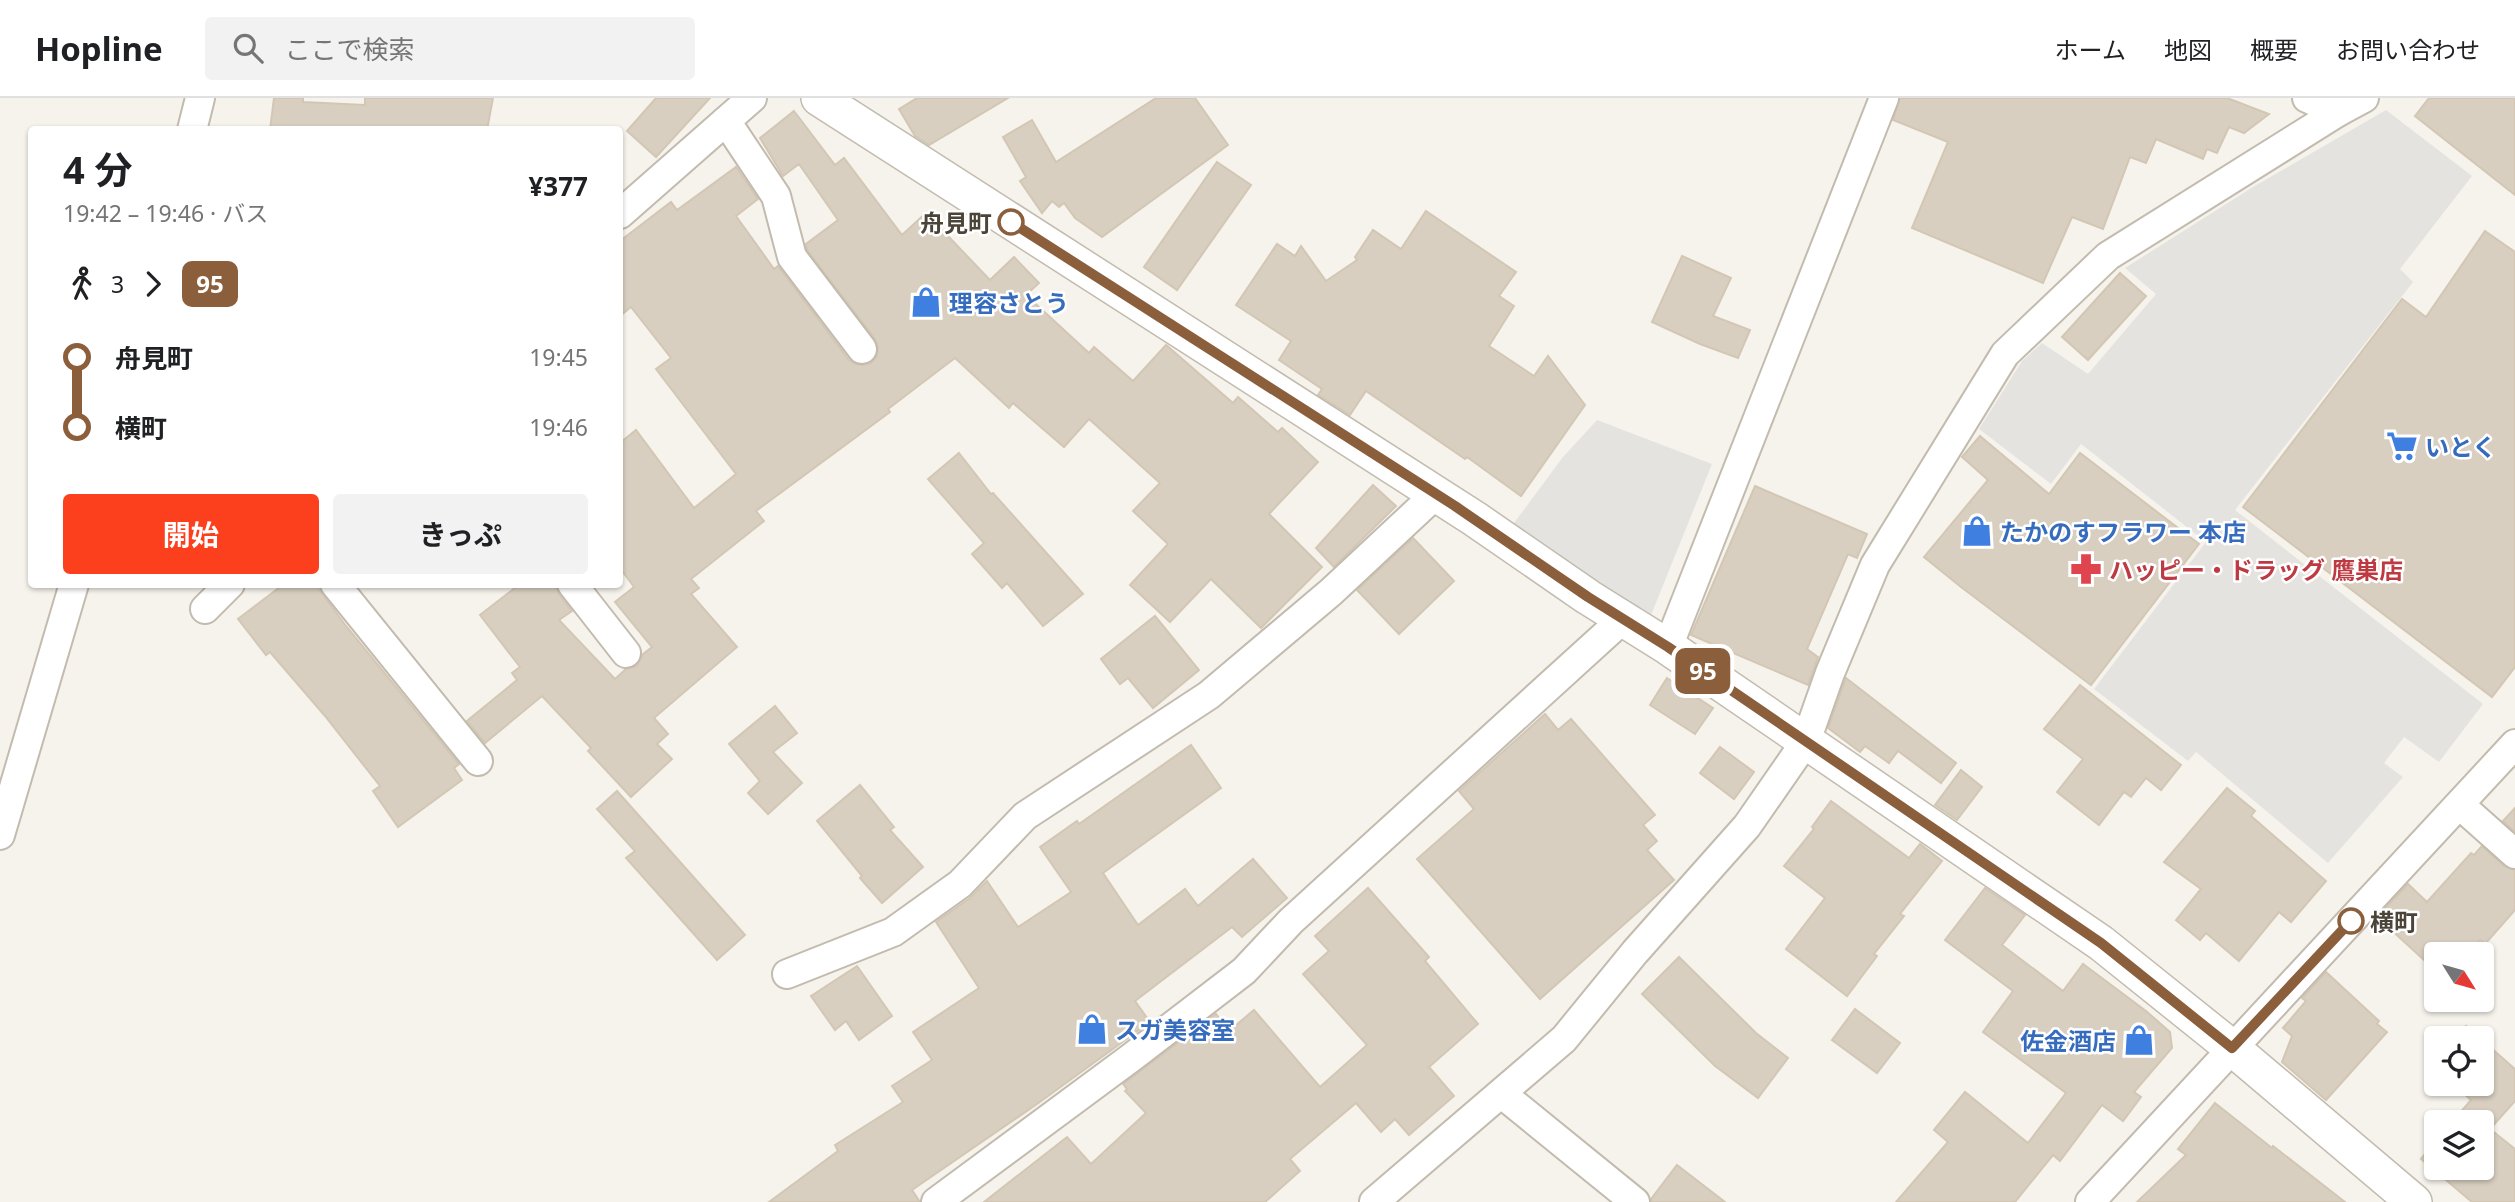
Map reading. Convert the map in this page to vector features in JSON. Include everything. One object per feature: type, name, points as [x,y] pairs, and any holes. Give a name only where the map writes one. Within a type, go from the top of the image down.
[{"type":"street","points":[[193,126],[200,98]]},
{"type":"street","points":[[623,211],[752,98]]},
{"type":"street","points":[[819,98],[1436,494],[1588,597],[1625,618],[2101,943],[2232,1048],[2414,1202]]},
{"type":"street","points":[[1668,647],[1884,98]]},
{"type":"street","points":[[2307,98],[2338,111]]},
{"type":"street","points":[[1374,1202],[1564,1039],[1644,942],[1747,826],[1806,741],[1830,673],[1875,565],[2005,354],[2108,256],[2338,111],[2364,98]]},
{"type":"street","points":[[726,121],[776,196],[792,257],[862,349]]},
{"type":"street","points":[[787,975],[893,932],[960,884],[1025,816],[1209,695],[1331,592],[1436,494]]},
{"type":"street","points":[[0,835],[73,588]]},
{"type":"street","points":[[205,609],[226,588]]},
{"type":"street","points":[[338,588],[478,761]]},
{"type":"street","points":[[575,588],[626,653]]},
{"type":"street","points":[[953,1197],[1244,971],[1300,912],[1625,618]]},
{"type":"street","points":[[2090,1202],[2515,744]]},
{"type":"street","points":[[2460,805],[2515,854]]},
{"type":"street","points":[[1502,1094],[1635,1202]]},
{"type":"shaded area","points":[[2386,110],[2472,176],[2400,269],[2413,282],[2235,510],[2483,704],[2439,762],[2404,737],[2384,763],[2403,777],[2328,863],[2196,752],[2188,761],[2094,689],[2206,542],[2081,444],[2051,484],[1979,429],[2022,361],[2042,343],[2088,374],[2156,294],[2125,268],[2253,187]]},
{"type":"shaded area","points":[[1597,420],[1712,464],[1649,620],[1511,527],[1563,457]]},
{"type":"building","points":[[274,98],[303,98],[303,102],[365,105],[365,98],[493,98],[488,126],[270,126]]},
{"type":"building","points":[[656,98],[710,98],[656,157],[627,131]]},
{"type":"building","points":[[917,98],[1008,98],[929,145],[915,136],[899,109]]},
{"type":"building","points":[[1156,98],[1195,98],[1228,145],[1102,237],[1075,218],[1064,203],[1059,207],[1052,201],[1042,213],[1020,181],[1026,177],[1003,137],[1032,120],[1056,162]]},
{"type":"building","points":[[1900,98],[2227,98],[2269,114],[2244,133],[2229,127],[2217,153],[2207,149],[2203,159],[2156,139],[2146,163],[2130,157],[2103,229],[2072,217],[2043,283],[1912,228],[1948,142],[1893,120]]},
{"type":"building","points":[[2429,98],[2515,98],[2515,195],[2415,116]]},
{"type":"building","points":[[794,111],[835,165],[844,158],[902,235],[926,213],[990,280],[1014,257],[1039,283],[1026,295],[1089,353],[1094,347],[1133,381],[1166,345],[1233,403],[1238,397],[1278,432],[1282,428],[1318,462],[1269,514],[1322,567],[1261,628],[1211,579],[1170,622],[1130,585],[1168,544],[1133,511],[1160,483],[1089,419],[1064,447],[1013,403],[1009,408],[955,358],[888,409],[890,412],[756,511],[764,521],[691,579],[699,588],[691,594],[737,647],[654,718],[668,734],[657,744],[672,759],[631,797],[588,751],[591,748],[542,696],[485,743],[467,721],[517,680],[512,673],[520,667],[480,615],[515,588],[557,588],[572,611],[559,620],[615,679],[626,669],[637,666],[642,655],[652,647],[615,602],[634,587],[623,572],[623,441],[636,430],[694,508],[736,474],[656,369],[671,358],[631,307],[623,314],[623,239],[671,202],[677,210],[736,167],[758,199],[736,216],[774,269],[778,266],[849,360],[863,365],[871,363],[877,356],[875,339],[807,250],[806,244],[838,220],[799,164],[783,176],[760,138]]},
{"type":"building","points":[[1217,162],[1251,185],[1177,290],[1144,267]]},
{"type":"building","points":[[1426,211],[1516,272],[1499,296],[1514,306],[1489,346],[1534,376],[1548,356],[1585,405],[1521,496],[1366,391],[1350,415],[1318,395],[1322,389],[1279,360],[1291,341],[1236,305],[1277,244],[1295,256],[1301,246],[1326,281],[1357,260],[1355,257],[1373,230],[1401,249]]},
{"type":"building","name":"いとく","points":[[2485,231],[2515,252],[2515,667],[2492,697],[2243,507],[2402,299],[2426,317]]},
{"type":"building","points":[[1682,256],[1731,278],[1713,316],[1750,330],[1738,358],[1652,322]]},
{"type":"building","points":[[2120,273],[2146,296],[2088,360],[2062,337]]},
{"type":"building","name":"ハッピー・ドラッグ 鷹巣店","points":[[1980,436],[2049,494],[2080,453],[2199,544],[2091,685],[1924,557],[1988,480],[1962,457]]},
{"type":"building","points":[[959,453],[991,494],[993,493],[1083,594],[1043,626],[1007,583],[1002,588],[972,554],[984,543],[928,479]]},
{"type":"building","points":[[1373,485],[1396,506],[1334,567],[1316,548]]},
{"type":"building","points":[[1755,486],[1867,534],[1857,558],[1848,554],[1807,649],[1818,657],[1808,685],[1691,635]]},
{"type":"building","points":[[1413,538],[1454,581],[1399,634],[1357,590]]},
{"type":"building","points":[[279,588],[318,588],[459,764],[454,768],[462,780],[398,827],[373,791],[380,786],[325,716],[270,652],[266,655],[238,619]]},
{"type":"building","points":[[1155,616],[1199,670],[1153,708],[1128,678],[1120,684],[1101,659]]},
{"type":"building","points":[[1667,678],[1713,708],[1695,734],[1650,705]]},
{"type":"building","points":[[1846,678],[1956,763],[1941,783],[1898,751],[1889,763],[1865,746],[1860,752],[1828,728]]},
{"type":"building","points":[[2080,685],[2181,765],[2161,790],[2146,778],[2131,797],[2124,792],[2099,825],[2057,792],[2083,759],[2044,729]]},
{"type":"building","points":[[775,706],[797,733],[773,752],[802,783],[768,814],[748,793],[760,781],[729,744]]},
{"type":"building","points":[[1545,714],[1558,730],[1571,719],[1655,815],[1643,825],[1657,841],[1647,850],[1674,880],[1540,999],[1417,859],[1474,809],[1459,791]]},
{"type":"building","points":[[1191,745],[1221,788],[1103,873],[1138,925],[1185,889],[1198,906],[1253,859],[1287,898],[1242,937],[1232,927],[1135,1001],[1150,1022],[912,1190],[920,1202],[769,1202],[838,1151],[835,1145],[903,1102],[892,1086],[932,1060],[913,1032],[979,988],[936,922],[970,898],[987,881],[1018,927],[1071,892],[1040,847],[1077,821],[1079,824]]},
{"type":"building","points":[[1720,747],[1754,772],[1734,799],[1700,773]]},
{"type":"building","points":[[1961,770],[1982,787],[1957,820],[1935,805]]},
{"type":"building","points":[[860,785],[894,827],[890,830],[923,867],[882,903],[817,821]]},
{"type":"building","points":[[2227,788],[2255,811],[2251,816],[2326,881],[2291,922],[2279,912],[2239,961],[2206,933],[2200,940],[2176,920],[2201,889],[2164,862]]},
{"type":"building","points":[[617,791],[745,935],[717,960],[626,858],[635,851],[597,809]]},
{"type":"building","points":[[1831,801],[1909,858],[1920,844],[1942,861],[1900,914],[1904,916],[1874,954],[1877,956],[1847,996],[1786,949],[1825,898],[1784,866],[1814,829],[1812,827]]},
{"type":"building","points":[[2515,808],[2515,832],[2503,821]]},
{"type":"building","points":[[2482,846],[2504,866],[2515,870],[2515,910],[2487,942],[2424,942],[2424,960],[2377,917],[2408,884],[2427,902],[2471,853],[2474,855]]},
{"type":"building","points":[[1368,888],[1429,957],[1425,961],[1478,1024],[1429,1067],[1454,1096],[1409,1135],[1395,1119],[1381,1132],[1356,1103],[1290,1159],[1300,1171],[1265,1202],[984,1202],[1067,1137],[1091,1164],[1146,1113],[1125,1091],[1127,1089],[1123,1084],[1216,1014],[1229,1031],[1254,1010],[1320,1087],[1367,1045],[1303,974],[1329,951],[1315,936]]},
{"type":"building","points":[[1985,888],[2025,915],[2002,945],[2063,991],[2083,964],[2170,1032],[2172,1048],[2134,1092],[2141,1097],[2123,1121],[2102,1105],[2060,1161],[2053,1155],[2015,1202],[1896,1202],[1948,1142],[1934,1130],[1965,1092],[2028,1143],[2066,1093],[1983,1032],[2013,991],[1945,940]]},
{"type":"building","points":[[1679,957],[1756,1033],[1788,1058],[1758,1098],[1715,1066],[1642,994]]},
{"type":"building","points":[[857,966],[892,1016],[859,1040],[846,1021],[835,1030],[811,996]]},
{"type":"building","points":[[2326,972],[2379,1021],[2377,1024],[2387,1032],[2326,1100],[2282,1062],[2292,1036],[2283,1028],[2306,1001],[2302,998]]},
{"type":"building","points":[[1855,1009],[1900,1043],[1877,1073],[1832,1040]]},
{"type":"building","points":[[2494,1051],[2515,1069],[2515,1101],[2494,1125],[2494,1110],[2462,1110],[2471,1100],[2467,1096],[2494,1096]]},
{"type":"building","points":[[2215,1103],[2345,1202],[2137,1202],[2186,1155],[2178,1149]]},
{"type":"building","points":[[2494,1132],[2515,1149],[2515,1202],[2472,1202],[2446,1180],[2494,1180]]},
{"type":"building","points":[[1677,1165],[1725,1202],[1651,1202]]},
{"type":"bus line","name":"95","points":[[1011,222],[1455,506],[1588,597],[1668,647],[2101,943],[2232,1048],[2351,921]]},
{"type":"place","name":"舟見町","points":[[1011,222]]},
{"type":"place","name":"理容さとう","points":[[926,302]]},
{"type":"place","name":"いとく","points":[[2402,446]]},
{"type":"place","name":"たかのすフラワー 本店","points":[[1977,531]]},
{"type":"place","name":"ハッピー・ドラッグ 鷹巣店","points":[[2086,569]]},
{"type":"place","name":"横町","points":[[2351,921]]},
{"type":"place","name":"スガ美容室","points":[[1092,1029]]},
{"type":"place","name":"佐金酒店","points":[[2139,1040]]}]
